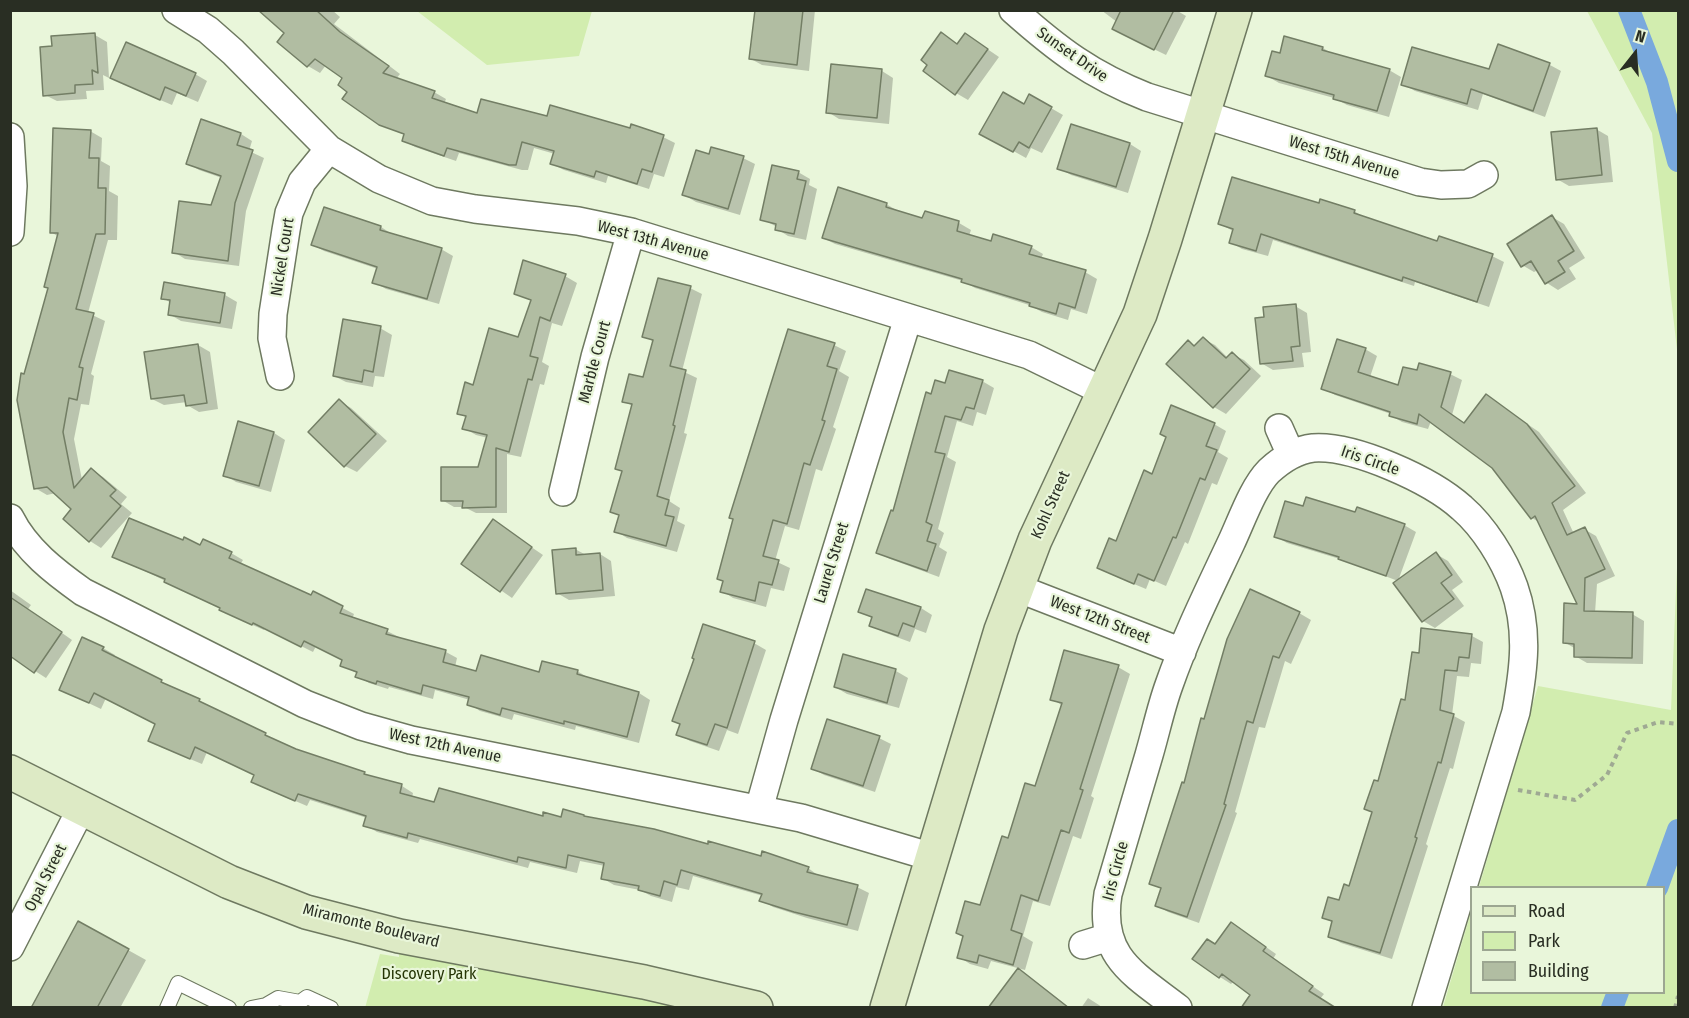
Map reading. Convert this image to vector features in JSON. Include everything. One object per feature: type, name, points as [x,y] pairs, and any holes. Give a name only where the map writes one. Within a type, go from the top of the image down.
[{"type":"street","name":"West 13th Avenue","points":[[176,10],[208,30],[233,52],[329,149],[379,179],[432,201],[475,209],[578,221],[631,232],[1029,355],[1103,392]]},
{"type":"street","name":"Sunset Drive","points":[[1013,10],[1075,61],[1113,83],[1203,115]]},
{"type":"street","name":"Kohl Street","points":[[887,1008],[1001,630],[1035,540],[1140,314],[1166,239],[1235,10]]},
{"type":"street","name":"West 15th Avenue","points":[[1203,115],[1420,182],[1441,185],[1468,184],[1485,175]]},
{"type":"street","points":[[10,137],[13,186],[10,232]]},
{"type":"street","name":"Nickel Court","points":[[280,376],[272,338],[273,314],[289,213],[302,182],[329,149]]},
{"type":"street","name":"Marble Court","points":[[563,492],[595,357],[631,232]]},
{"type":"street","name":"Laurel Street","points":[[759,809],[784,720],[908,318]]},
{"type":"street","points":[[1279,428],[1291,455]]},
{"type":"street","name":"Iris Circle","points":[[1178,1008],[1129,970],[1120,960],[1109,937],[1106,912],[1108,894],[1169,685],[1196,618],[1253,497],[1267,474],[1291,455],[1310,448],[1332,448],[1381,463],[1427,482],[1463,509],[1484,533],[1502,561],[1521,609],[1524,672],[1516,712],[1426,1008]]},
{"type":"street","name":"West 12th Avenue","points":[[10,518],[30,547],[51,568],[83,592],[305,704],[339,717],[411,740],[801,818],[932,857]]},
{"type":"street","name":"West 12th Street","points":[[1017,588],[1182,652]]},
{"type":"street","name":"Miramonte Boulevard","points":[[10,772],[229,882],[306,912],[399,936],[644,982],[756,1008]]},
{"type":"street","name":"Opal Street","points":[[10,947],[81,808]]},
{"type":"street","points":[[1083,945],[1109,937]]},
{"type":"lane","points":[[167,1008],[178,983],[230,1008]]},
{"type":"lane","points":[[251,1008],[266,1005],[278,998],[300,1002],[307,997],[331,1008]]},
{"type":"path","points":[[1493,786],[1575,800],[1607,775],[1628,733],[1658,722],[1678,724]]},
{"type":"path","points":[[1675,1008],[1678,996]]},
{"type":"green space","points":[[417,11],[592,11],[579,56],[487,65]]},
{"type":"green space","points":[[1587,11],[1678,11],[1678,358],[1652,133]]},
{"type":"green space","points":[[1678,544],[1678,1007],[1443,1007],[1470,915],[1470,994],[1665,994],[1665,886],[1479,886],[1538,686],[1671,710]]},
{"type":"green space","name":"Discovery Park","points":[[399,936],[756,1008],[365,1008],[380,954],[399,957]]},
{"type":"building","points":[[258,10],[316,10],[340,32],[389,66],[383,73],[435,91],[432,98],[477,113],[481,99],[547,116],[550,105],[630,128],[631,124],[664,135],[652,172],[642,169],[637,184],[596,171],[594,177],[550,164],[554,151],[522,142],[516,165],[509,165],[447,148],[444,156],[402,141],[404,134],[379,125],[342,99],[347,92],[338,85],[342,78],[315,59],[307,67],[277,42],[284,33]]},
{"type":"building","points":[[755,10],[803,10],[797,65],[749,59]]},
{"type":"building","points":[[1121,10],[1174,10],[1154,50],[1112,29]]},
{"type":"building","points":[[941,32],[957,44],[965,33],[988,49],[955,95],[923,71],[927,65],[921,60]]},
{"type":"building","points":[[95,33],[98,73],[92,70],[93,84],[75,85],[75,93],[43,96],[40,47],[52,46],[51,36]]},
{"type":"building","points":[[1284,36],[1323,47],[1322,50],[1390,69],[1377,111],[1333,99],[1334,95],[1265,76],[1272,51],[1280,53]]},
{"type":"building","points":[[126,42],[196,73],[186,96],[165,87],[160,100],[110,78]]},
{"type":"building","points":[[1498,44],[1550,63],[1533,111],[1471,89],[1467,104],[1401,85],[1412,47],[1489,69]]},
{"type":"building","points":[[831,64],[882,69],[877,118],[826,113]]},
{"type":"building","points":[[1003,92],[1024,104],[1029,94],[1052,107],[1029,148],[1019,142],[1013,152],[979,134]]},
{"type":"building","points":[[201,119],[241,133],[237,145],[253,150],[235,203],[228,261],[172,253],[179,201],[211,205],[221,176],[186,164]]},
{"type":"building","points":[[1071,124],[1130,143],[1116,187],[1057,169]]},
{"type":"building","points":[[53,128],[91,130],[89,158],[99,158],[98,188],[106,188],[105,234],[96,234],[76,309],[94,313],[79,367],[83,368],[77,400],[69,398],[63,432],[74,488],[91,468],[116,490],[110,496],[121,506],[89,542],[63,519],[71,509],[47,487],[34,489],[17,400],[21,373],[24,374],[48,288],[44,287],[58,233],[50,233]]},
{"type":"building","points":[[1597,128],[1602,175],[1556,180],[1551,132]]},
{"type":"building","points":[[711,147],[744,156],[728,209],[682,195],[696,150],[709,154]]},
{"type":"building","points":[[772,165],[799,171],[797,179],[806,181],[794,234],[775,230],[776,224],[760,220]]},
{"type":"building","points":[[1232,177],[1319,203],[1320,199],[1437,241],[1439,236],[1493,254],[1477,302],[1403,277],[1402,281],[1261,234],[1256,251],[1229,243],[1233,229],[1218,224]]},
{"type":"building","points":[[838,187],[887,203],[886,207],[922,218],[925,211],[959,221],[957,231],[991,241],[993,234],[1032,246],[1029,254],[1086,270],[1075,308],[1059,303],[1056,314],[1029,306],[1030,303],[961,282],[962,279],[822,238]]},
{"type":"building","points":[[324,207],[381,226],[380,230],[442,248],[427,299],[372,283],[377,267],[311,245]]},
{"type":"building","points":[[1552,215],[1574,251],[1558,261],[1565,272],[1545,284],[1531,261],[1521,267],[1507,244]]},
{"type":"building","points":[[523,260],[566,274],[550,321],[540,317],[530,356],[538,358],[532,380],[528,379],[509,452],[496,448],[496,507],[462,508],[463,501],[441,501],[441,467],[478,467],[487,435],[462,429],[466,416],[457,414],[465,382],[473,385],[489,328],[518,337],[531,300],[514,294]]},
{"type":"building","points":[[658,278],[691,286],[670,366],[686,370],[673,425],[675,426],[657,496],[669,500],[665,515],[674,517],[666,546],[614,532],[619,515],[610,512],[622,471],[615,469],[632,404],[622,402],[629,374],[643,377],[653,340],[642,337]]},
{"type":"building","points":[[164,282],[225,293],[220,323],[168,315],[170,300],[161,299]]},
{"type":"building","points":[[1296,304],[1300,346],[1291,347],[1293,361],[1260,364],[1255,318],[1264,317],[1263,307]]},
{"type":"building","points":[[343,319],[381,326],[373,372],[364,370],[362,382],[333,376]]},
{"type":"building","points":[[788,329],[835,343],[827,366],[837,369],[822,420],[825,421],[810,465],[804,463],[787,524],[773,520],[763,556],[779,560],[772,585],[759,582],[755,601],[720,592],[723,581],[717,579],[733,519],[729,518]]},
{"type":"building","points":[[1203,337],[1226,358],[1232,352],[1250,369],[1213,408],[1166,364],[1188,340],[1194,346]]},
{"type":"building","points":[[1337,339],[1366,348],[1358,372],[1398,385],[1403,367],[1417,370],[1419,363],[1451,372],[1441,407],[1464,423],[1486,394],[1527,424],[1575,486],[1552,503],[1567,535],[1585,527],[1605,569],[1585,578],[1584,611],[1633,612],[1632,658],[1574,657],[1574,644],[1563,643],[1564,603],[1577,604],[1535,516],[1531,519],[1492,468],[1419,414],[1417,424],[1389,416],[1390,412],[1321,389]]},
{"type":"building","points":[[198,344],[207,403],[186,406],[184,395],[151,399],[144,352]]},
{"type":"building","points":[[949,370],[983,380],[974,409],[966,407],[961,420],[945,416],[935,452],[945,454],[926,522],[932,525],[927,541],[936,544],[927,571],[876,553],[891,510],[893,511],[926,392],[931,394],[935,380],[945,383]]},
{"type":"building","points":[[339,399],[376,434],[344,467],[308,432]]},
{"type":"building","points":[[1171,405],[1215,423],[1206,446],[1217,450],[1205,480],[1200,478],[1176,538],[1173,537],[1154,581],[1138,574],[1134,584],[1097,568],[1109,538],[1116,541],[1144,470],[1152,474],[1166,437],[1160,434]]},
{"type":"building","points":[[238,421],[274,432],[259,486],[223,476]]},
{"type":"building","points":[[1306,497],[1355,512],[1357,507],[1405,524],[1386,576],[1338,559],[1339,557],[1274,537],[1285,501],[1303,506]]},
{"type":"building","points":[[129,518],[200,545],[203,539],[232,552],[229,558],[311,595],[313,591],[343,606],[340,613],[388,629],[386,634],[446,650],[443,662],[476,671],[481,655],[539,672],[542,661],[578,670],[577,674],[639,692],[627,737],[502,708],[500,715],[467,705],[469,697],[423,685],[421,694],[355,677],[357,672],[340,666],[342,660],[304,641],[301,647],[253,623],[252,625],[219,610],[220,608],[164,582],[165,579],[112,557]]},
{"type":"building","points":[[493,519],[532,547],[500,592],[461,564]]},
{"type":"building","points":[[576,548],[576,555],[600,553],[603,590],[556,594],[552,550]]},
{"type":"building","points":[[1436,552],[1452,575],[1441,583],[1454,599],[1422,622],[1393,583]]},
{"type":"building","points":[[866,589],[921,607],[914,627],[903,623],[898,636],[869,626],[872,617],[858,612]]},
{"type":"building","points":[[1250,589],[1300,612],[1279,658],[1273,656],[1253,723],[1247,721],[1224,804],[1226,805],[1187,917],[1155,906],[1161,888],[1149,884],[1182,782],[1184,783],[1201,718],[1204,719],[1227,639]]},
{"type":"building","points":[[10,597],[62,632],[34,673],[10,656]]},
{"type":"building","points":[[703,624],[755,641],[727,728],[715,724],[707,745],[676,735],[680,724],[672,721],[694,659],[692,658]]},
{"type":"building","points":[[1421,628],[1472,634],[1469,658],[1459,657],[1457,671],[1445,670],[1440,710],[1454,714],[1441,763],[1438,762],[1415,837],[1417,838],[1380,953],[1328,937],[1332,921],[1322,918],[1328,897],[1339,900],[1344,884],[1349,886],[1372,812],[1364,809],[1374,780],[1378,781],[1401,699],[1405,700],[1412,652],[1419,653]]},
{"type":"building","points":[[82,637],[104,647],[102,650],[162,680],[161,682],[200,699],[199,701],[266,733],[265,735],[296,749],[365,772],[364,774],[402,784],[400,793],[434,802],[439,788],[543,816],[543,812],[561,817],[563,809],[584,816],[654,829],[708,844],[708,841],[761,856],[762,851],[809,867],[807,872],[858,885],[847,925],[759,901],[762,894],[681,870],[677,885],[664,881],[660,896],[638,890],[639,886],[601,879],[604,863],[568,855],[566,868],[518,857],[517,862],[408,833],[407,838],[363,826],[366,816],[298,794],[295,801],[251,782],[254,775],[195,747],[190,759],[148,741],[155,724],[94,693],[89,703],[59,690]]},
{"type":"building","points":[[1064,650],[1119,665],[1080,789],[1083,790],[1069,833],[1061,830],[1038,901],[1021,895],[1011,930],[1022,934],[1013,965],[979,955],[977,963],[957,958],[963,936],[956,933],[965,901],[980,905],[1002,836],[1008,838],[1025,783],[1035,786],[1062,703],[1050,700]]},
{"type":"building","points":[[843,654],[896,669],[887,703],[834,687]]},
{"type":"building","points":[[827,719],[880,736],[863,786],[811,769]]},
{"type":"building","points":[[78,921],[129,949],[97,1008],[31,1008]]},
{"type":"building","points":[[1231,922],[1266,947],[1263,951],[1313,986],[1309,991],[1336,1008],[1241,1008],[1250,995],[1222,974],[1219,978],[1192,959],[1207,939],[1215,944]]},
{"type":"building","points":[[1018,968],[1069,1008],[988,1008]]},
{"type":"waterway","points":[[1629,10],[1657,82],[1678,161]]},
{"type":"waterway","points":[[1658,886],[1678,830]]},
{"type":"waterway","points":[[1612,1008],[1617,994]]}]
